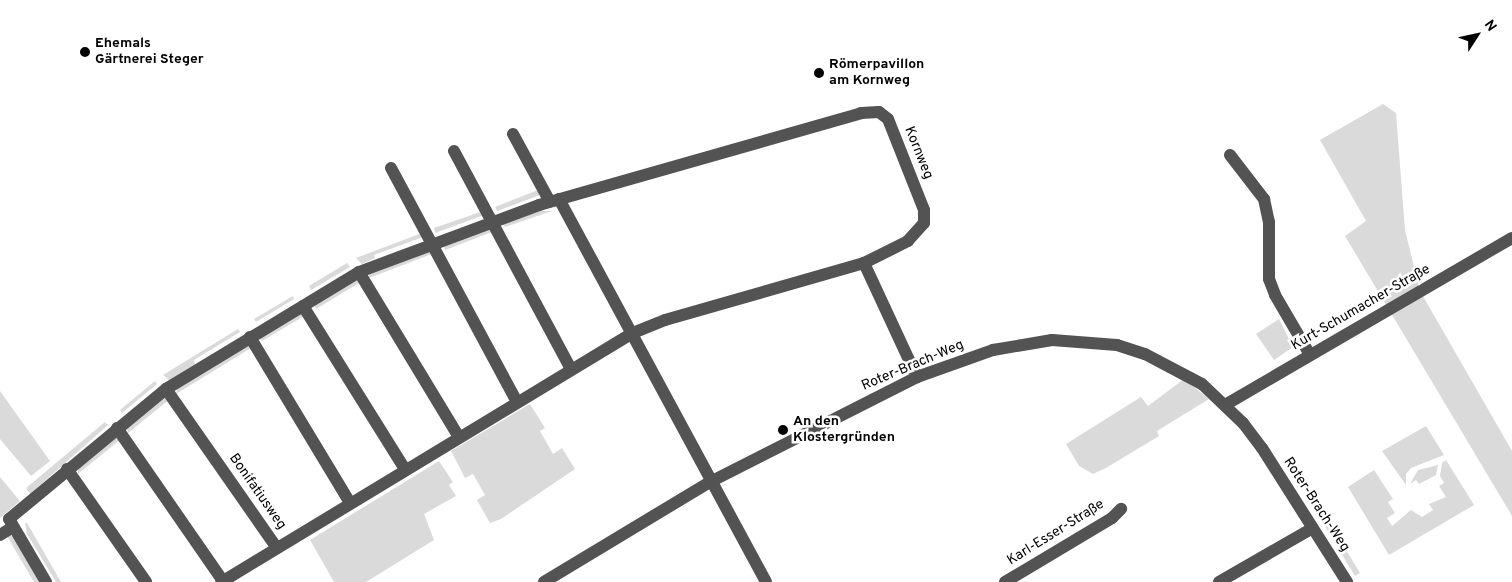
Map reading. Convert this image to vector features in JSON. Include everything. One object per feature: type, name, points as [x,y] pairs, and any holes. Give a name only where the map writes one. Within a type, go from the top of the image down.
[{"type":"street","name":"Kornweg","points":[[0,535],[67,470],[166,389],[358,272],[492,221],[555,201],[861,113],[879,112],[888,119],[924,210],[924,222],[918,232],[896,250],[864,263],[665,320],[630,334]]},
{"type":"street","points":[[513,134],[555,201],[766,582]]},
{"type":"street","points":[[454,151],[571,369]]},
{"type":"street","points":[[1230,155],[1264,199],[1269,222],[1269,279],[1275,295],[1310,355]]},
{"type":"street","points":[[391,168],[517,402]]},
{"type":"street","name":"Kurt-Schumacher-Straße","points":[[1225,405],[1512,238]]},
{"type":"street","points":[[864,263],[917,377]]},
{"type":"street","points":[[358,272],[459,437]]},
{"type":"street","points":[[303,306],[405,469]]},
{"type":"street","name":"Bonifatiusweg","points":[[117,428],[222,582],[405,469],[630,334]]},
{"type":"street","points":[[250,337],[350,503]]},
{"type":"street","name":"Roter-Brach-Weg","points":[[544,582],[710,482],[917,377],[958,360],[1022,343],[1082,340],[1117,346],[1145,354],[1202,384],[1225,405],[1262,448],[1347,582]]},
{"type":"street","name":"Bonifatiusweg","points":[[166,389],[277,548]]},
{"type":"street","points":[[67,470],[146,582]]},
{"type":"street","name":"Karl-Esser-Straße","points":[[1005,582],[1112,518],[1122,509]]},
{"type":"street","points":[[11,523],[46,582]]},
{"type":"street","points":[[1219,582],[1314,528]]},
{"type":"shaded area","points":[[1383,104],[1396,113],[1405,230],[1420,291],[1512,451],[1512,516],[1345,236],[1366,221],[1320,140]]},
{"type":"shaded area","points":[[538,190],[540,195],[497,211],[495,207]]},
{"type":"shaded area","points":[[483,211],[484,215],[435,233],[434,228]]},
{"type":"shaded area","points":[[540,211],[552,211],[505,227],[503,224]]},
{"type":"shaded area","points":[[491,227],[492,232],[445,250],[444,245]]},
{"type":"shaded area","points":[[422,233],[423,237],[374,255],[375,258],[362,264],[356,258]]},
{"type":"shaded area","points":[[431,250],[432,254],[369,278],[369,273]]},
{"type":"shaded area","points":[[347,263],[350,267],[311,290],[309,286]]},
{"type":"shaded area","points":[[357,279],[359,283],[316,309],[314,305]]},
{"type":"shaded area","points":[[293,296],[294,299],[256,322],[254,319]]},
{"type":"shaded area","points":[[302,312],[304,316],[262,341],[260,338]]},
{"type":"shaded area","points":[[1279,319],[1293,347],[1274,360],[1256,334]]},
{"type":"shaded area","points":[[238,329],[240,332],[194,360],[195,364],[169,380],[163,375]]},
{"type":"shaded area","points":[[249,345],[251,348],[176,394],[177,389]]},
{"type":"shaded area","points":[[1184,379],[1209,399],[1157,431],[1159,436],[1106,468],[1093,474],[1079,466],[1066,444],[1141,397],[1148,406]]},
{"type":"shaded area","points":[[155,381],[157,384],[122,413],[120,410]]},
{"type":"shaded area","points":[[0,391],[50,461],[31,476],[0,439]]},
{"type":"shaded area","points":[[166,397],[170,399],[128,433],[127,428]]},
{"type":"shaded area","points":[[530,404],[545,428],[540,431],[553,454],[562,448],[575,469],[501,519],[490,523],[477,500],[485,495],[473,474],[465,478],[451,451]]},
{"type":"shaded area","points":[[105,422],[108,425],[30,494],[26,488]]},
{"type":"shaded area","points":[[1426,426],[1444,455],[1411,468],[1406,474],[1406,485],[1382,451]]},
{"type":"shaded area","points":[[117,437],[121,439],[78,474],[78,469]]},
{"type":"shaded area","points":[[1446,460],[1474,505],[1389,555],[1348,487],[1374,470],[1393,499],[1388,502],[1395,513],[1387,518],[1392,526],[1411,510],[1422,517],[1433,510],[1429,504],[1446,497],[1439,486],[1444,483],[1440,476],[1442,463]]},
{"type":"shaded area","points":[[439,461],[453,482],[449,485],[456,496],[424,514],[434,540],[366,582],[334,582],[310,540]]},
{"type":"shaded area","points":[[1438,465],[1436,475],[1419,484],[1416,480],[1410,484],[1418,470]]},
{"type":"shaded area","points":[[0,477],[20,501],[0,518]]},
{"type":"shaded area","points":[[1328,520],[1360,573],[1355,576],[1323,523]]},
{"type":"shaded area","points":[[25,523],[27,523],[61,582],[56,582],[27,534]]},
{"type":"shaded area","points":[[7,536],[13,536],[39,582],[34,582]]},
{"type":"place","name":"Ehemals Gärtnerei Steger","points":[[85,52]]},
{"type":"place","name":"Römerpavillon am Kornweg","points":[[819,73]]},
{"type":"place","name":"An den Klostergründen","points":[[783,430]]}]
